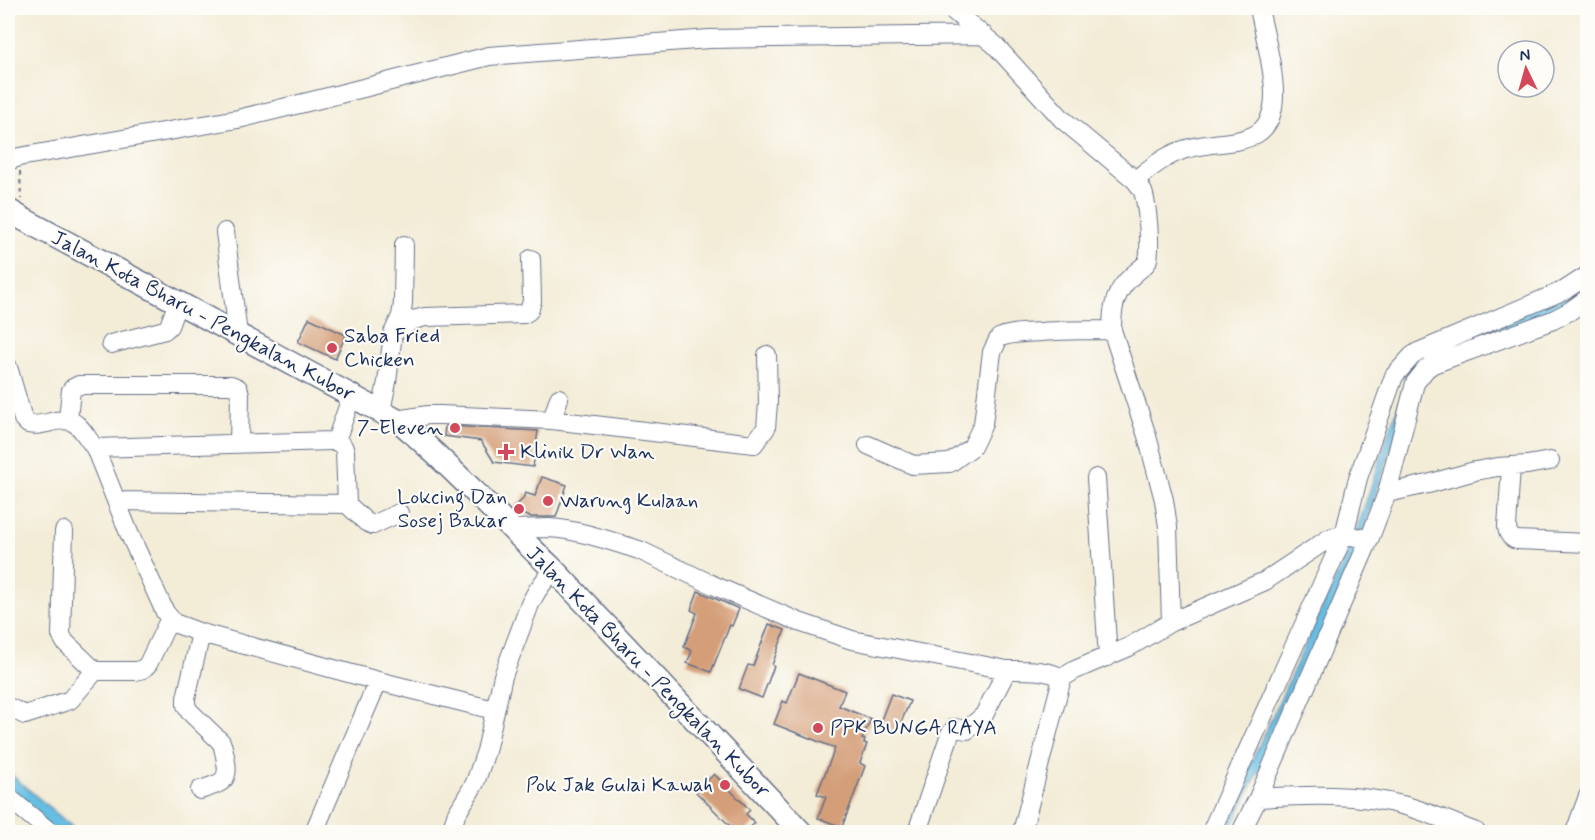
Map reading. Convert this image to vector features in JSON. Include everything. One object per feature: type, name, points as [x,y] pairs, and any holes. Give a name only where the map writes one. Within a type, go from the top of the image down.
[{"type":"main road","name":"Jalan Kota Bharu - Pengkalan Kubor","points":[[15,214],[388,415],[447,463],[553,569],[801,832]]},
{"type":"street","points":[[950,8],[984,35],[1062,119],[1135,180],[1143,193],[1149,252],[1146,262],[1119,291],[1112,315],[1112,330],[1148,436],[1164,500],[1168,527],[1171,622]]},
{"type":"street","points":[[1135,180],[1173,154],[1189,148],[1253,136],[1263,130],[1273,110],[1274,92],[1259,8]]},
{"type":"street","points":[[13,159],[238,118],[489,56],[709,39],[984,35]]},
{"type":"street","points":[[225,232],[238,334]]},
{"type":"street","points":[[404,245],[403,303],[393,333],[387,382],[388,415],[552,420],[754,444],[766,428],[767,355]]},
{"type":"street","points":[[393,333],[413,320],[424,317],[524,314],[529,311],[532,301],[531,259]]},
{"type":"street","points":[[1241,832],[1258,798],[1357,537],[1358,478],[1394,376],[1418,352],[1565,290],[1587,274]]},
{"type":"street","points":[[1211,832],[1357,537],[1387,493],[1415,382],[1433,364],[1553,320],[1587,298]]},
{"type":"street","points":[[111,344],[165,330],[169,326],[178,302]]},
{"type":"street","points":[[868,445],[913,465],[950,463],[972,447],[983,424],[992,352],[999,339],[1020,333],[1112,330]]},
{"type":"street","points":[[8,368],[23,419],[28,424],[39,425],[68,419],[76,424],[96,448],[133,543],[165,612],[174,623],[201,633],[494,710]]},
{"type":"street","points":[[68,419],[71,390],[79,385],[231,385],[238,388],[240,394],[240,444]]},
{"type":"street","points":[[96,448],[328,442],[334,440],[338,435],[352,395]]},
{"type":"street","points":[[552,420],[559,398]]},
{"type":"street","points":[[334,440],[343,446],[345,452],[347,504]]},
{"type":"street","points":[[1387,493],[1498,466],[1511,467],[1550,461]]},
{"type":"street","points":[[1511,467],[1507,527],[1512,538],[1587,543]]},
{"type":"street","points":[[1096,478],[1108,657]]},
{"type":"street","points":[[116,501],[347,504],[366,522],[373,525],[399,513]]},
{"type":"street","points":[[511,529],[547,528],[587,534],[639,550],[756,604],[852,640],[1008,670],[1055,674],[1062,678]]},
{"type":"street","points":[[64,531],[61,635],[65,642],[95,671],[143,669],[148,664],[170,618]]},
{"type":"street","points":[[1023,832],[1062,678],[1075,670],[1129,647],[1171,622],[1265,581],[1328,539],[1335,536],[1357,537]]},
{"type":"street","points":[[451,832],[456,815],[475,783],[488,743],[502,676],[530,604],[553,569]]},
{"type":"street","points":[[200,790],[222,782],[227,774],[221,742],[189,711],[186,705],[201,633]]},
{"type":"street","points":[[917,832],[950,734],[955,728],[967,730],[984,715],[1008,670]]},
{"type":"street","points":[[8,707],[25,715],[68,700],[95,671]]},
{"type":"street","points":[[314,832],[378,681]]},
{"type":"street","points":[[1258,798],[1316,795],[1376,800],[1407,806],[1476,832]]},
{"type":"street","points":[[1575,832],[1587,796]]},
{"type":"street","points":[[8,797],[50,832]]},
{"type":"path","points":[[13,159],[15,214]]},
{"type":"water","points":[[1587,283],[1587,295],[1575,303],[1424,365],[1406,405],[1359,543],[1316,653],[1229,832],[1219,832],[1351,546],[1413,362]]},
{"type":"water","points":[[8,772],[78,832],[55,832],[8,793]]},
{"type":"building","points":[[309,318],[346,335],[335,359],[298,342]]},
{"type":"building","points":[[445,426],[538,431],[533,467],[494,462],[481,441],[444,436]]},
{"type":"building","name":"Warung Kulaan","points":[[542,477],[567,485],[556,517],[531,517],[518,513],[513,508],[523,499],[525,493],[535,496]]},
{"type":"building","points":[[698,591],[739,609],[711,672],[687,663],[692,651],[684,647],[697,613],[691,610]]},
{"type":"building","points":[[769,624],[785,630],[762,698],[739,689],[748,665],[753,666]]},
{"type":"building","points":[[799,673],[845,691],[839,706],[871,719],[862,739],[867,744],[860,763],[865,766],[842,827],[818,818],[826,797],[817,794],[835,748],[774,724],[783,701],[787,703]]},
{"type":"building","points":[[891,694],[910,701],[897,732],[879,725]]},
{"type":"building","points":[[714,774],[750,810],[746,814],[755,823],[745,832],[736,832],[696,792]]},
{"type":"place","name":"Saba Fried Chicken","points":[[332,348]]},
{"type":"place","name":"7-Eleven","points":[[455,428]]},
{"type":"place","name":"Klinik Dr Wan","points":[[506,452]]},
{"type":"place","name":"Warung Kulaan","points":[[548,501]]},
{"type":"place","name":"Lokcing Dan Sosej Bakar","points":[[519,509]]},
{"type":"place","name":"PPK BUNGA RAYA","points":[[818,728]]},
{"type":"place","name":"Pok Jak Gulai Kawah","points":[[725,785]]}]
